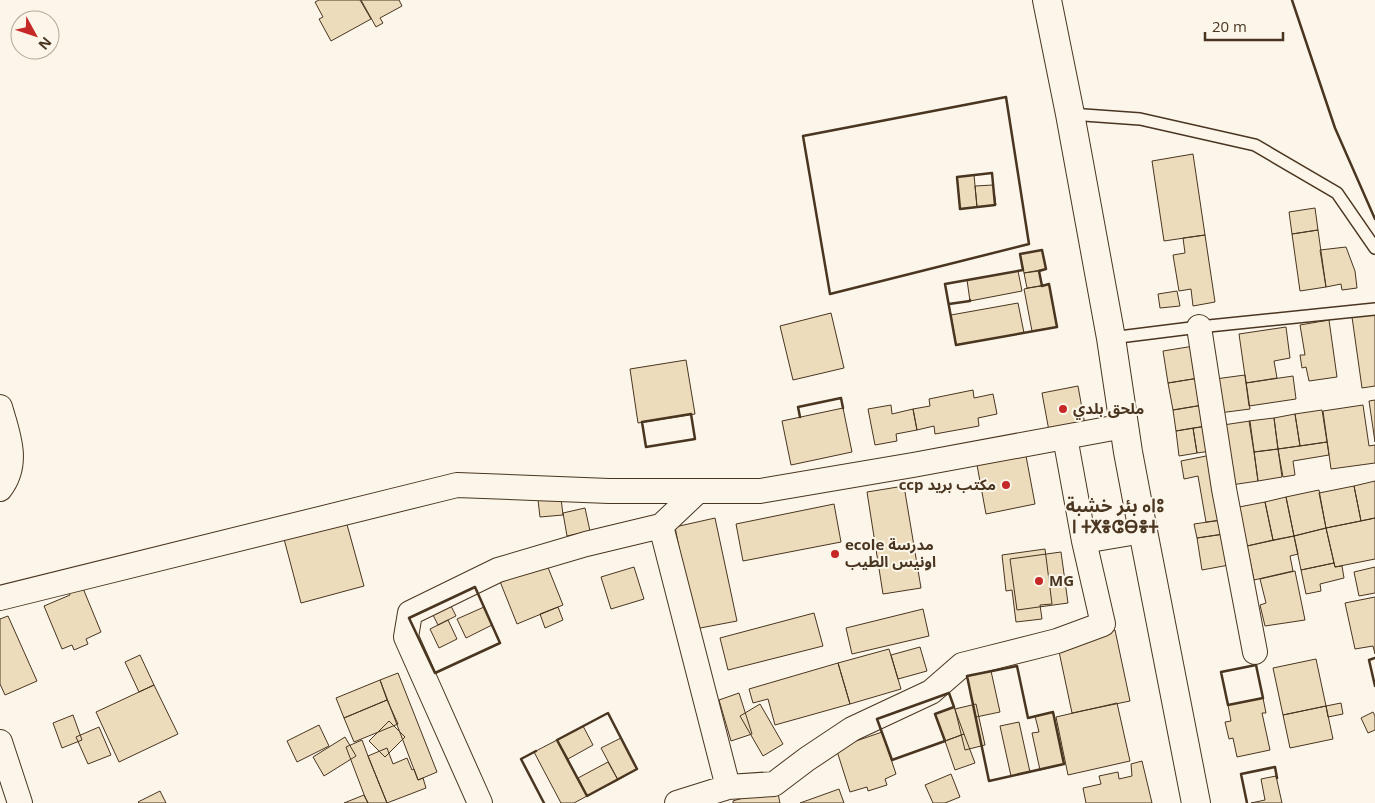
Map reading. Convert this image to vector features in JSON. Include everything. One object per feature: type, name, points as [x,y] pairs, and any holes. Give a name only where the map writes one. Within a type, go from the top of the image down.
[{"type":"main road","points":[[1047,0],[1111,338],[1124,426],[1143,531],[1196,803]]},
{"type":"street","points":[[1199,327],[1224,489],[1255,652]]},
{"type":"street","points":[[0,406],[10,441],[11,464],[6,481],[0,490]]},
{"type":"street","points":[[4,590],[458,486],[609,491],[760,491],[1124,426]]},
{"type":"street","points":[[677,803],[728,788],[774,784],[806,759],[852,729],[932,692],[962,665],[1057,641],[1103,624],[1084,541],[1064,438]]},
{"type":"street","points":[[480,803],[406,637],[410,612],[498,570],[586,544],[661,526],[698,491]]},
{"type":"street","points":[[661,526],[728,788]]},
{"type":"street","points":[[1084,541],[1143,531]]},
{"type":"street","points":[[0,742],[20,803]]},
{"type":"lane","points":[[1070,114],[1140,119],[1255,145],[1337,193],[1375,248]]},
{"type":"lane","points":[[1111,338],[1375,308]]},
{"type":"building","points":[[319,0],[360,0],[371,19],[331,41],[319,19],[323,17],[315,2]]},
{"type":"building","points":[[361,0],[399,0],[402,6],[380,18],[383,23],[376,27]]},
{"type":"building","points":[[1193,154],[1205,235],[1164,241],[1152,161]]},
{"type":"building","points":[[974,175],[977,207],[960,209],[957,177]]},
{"type":"building","points":[[993,185],[996,205],[977,207],[975,186]]},
{"type":"building","points":[[1315,208],[1318,230],[1292,234],[1289,212]]},
{"type":"building","points":[[1318,230],[1326,287],[1300,291],[1292,234]]},
{"type":"building","points":[[1205,235],[1215,302],[1193,306],[1191,289],[1179,291],[1173,255],[1185,253],[1183,238]]},
{"type":"building","points":[[1346,247],[1355,271],[1357,288],[1342,290],[1341,284],[1326,287],[1320,250]]},
{"type":"building","points":[[1042,250],[1046,269],[1024,273],[1020,254]]},
{"type":"building","points":[[1018,271],[1022,291],[970,301],[967,280]]},
{"type":"building","points":[[1039,271],[1042,286],[1027,288],[1024,273]]},
{"type":"building","points":[[1049,284],[1057,327],[1032,331],[1024,289]]},
{"type":"building","points":[[1177,291],[1180,306],[1160,308],[1158,294]]},
{"type":"building","points":[[1018,303],[1024,333],[956,345],[951,315]]},
{"type":"building","points":[[831,313],[844,368],[793,380],[780,326]]},
{"type":"building","points":[[1375,313],[1375,386],[1362,388],[1352,317]]},
{"type":"building","points":[[1329,320],[1337,377],[1309,381],[1306,367],[1302,368],[1300,355],[1305,355],[1300,325]]},
{"type":"building","points":[[1286,327],[1290,358],[1274,361],[1277,378],[1246,383],[1239,334]]},
{"type":"building","points":[[1194,346],[1199,378],[1168,383],[1163,351]]},
{"type":"building","points":[[686,360],[695,414],[638,423],[630,369]]},
{"type":"building","points":[[1245,375],[1250,409],[1219,413],[1215,379]]},
{"type":"building","points":[[1293,376],[1296,399],[1249,406],[1246,383]]},
{"type":"building","points":[[1199,378],[1203,405],[1173,410],[1168,383]]},
{"type":"building","name":"ملحق بلدي","points":[[1078,386],[1085,425],[1049,431],[1042,393]]},
{"type":"building","points":[[973,390],[974,398],[993,394],[997,414],[978,418],[979,426],[935,434],[934,426],[917,430],[913,409],[930,406],[929,399]]},
{"type":"building","points":[[1375,400],[1375,442],[1369,401]]},
{"type":"building","points":[[891,405],[892,414],[913,409],[917,430],[896,434],[897,441],[875,445],[868,409]]},
{"type":"building","points":[[1203,405],[1207,426],[1176,431],[1173,410]]},
{"type":"building","points":[[1363,405],[1369,446],[1375,445],[1375,463],[1331,469],[1323,411]]},
{"type":"building","points":[[843,408],[852,452],[791,465],[782,421]]},
{"type":"building","points":[[1322,410],[1327,442],[1300,446],[1295,414]]},
{"type":"building","points":[[1295,414],[1300,446],[1278,449],[1274,418]]},
{"type":"building","points":[[1274,418],[1278,449],[1254,452],[1249,421]]},
{"type":"building","points":[[1250,421],[1258,481],[1231,485],[1223,425]]},
{"type":"building","points":[[1207,426],[1211,451],[1197,453],[1193,428]]},
{"type":"building","points":[[1193,428],[1197,453],[1179,456],[1176,431]]},
{"type":"building","points":[[1327,442],[1329,455],[1293,461],[1295,475],[1283,477],[1278,449]]},
{"type":"building","points":[[1278,449],[1282,477],[1258,481],[1254,452]]},
{"type":"building","points":[[1211,455],[1222,520],[1206,522],[1198,476],[1184,479],[1181,461]]},
{"type":"building","name":"ccp مكتب بريد","points":[[1026,456],[1035,504],[986,514],[977,465]]},
{"type":"building","points":[[1375,481],[1375,518],[1361,521],[1354,486]]},
{"type":"building","points":[[904,486],[921,588],[883,594],[867,492]]},
{"type":"building","points":[[1354,486],[1361,521],[1326,528],[1319,493]]},
{"type":"building","points":[[1319,490],[1326,528],[1294,536],[1286,497]]},
{"type":"building","points":[[1286,497],[1294,536],[1273,540],[1265,502]]},
{"type":"building","points":[[561,498],[563,515],[540,517],[538,500]]},
{"type":"building","points":[[1265,502],[1273,540],[1247,546],[1239,507]]},
{"type":"building","points":[[834,504],[841,542],[743,561],[736,524]]},
{"type":"building","points":[[585,508],[590,531],[567,536],[563,513]]},
{"type":"building","points":[[715,518],[737,621],[695,629],[675,527]]},
{"type":"building","points":[[1375,518],[1375,559],[1335,567],[1326,528]]},
{"type":"building","points":[[1222,520],[1224,534],[1197,538],[1194,524]]},
{"type":"building","points":[[346,521],[364,586],[301,603],[284,539]]},
{"type":"building","points":[[1326,528],[1334,563],[1301,570],[1294,536]]},
{"type":"building","points":[[1224,534],[1229,565],[1202,570],[1197,538]]},
{"type":"building","points":[[1294,536],[1298,554],[1290,556],[1293,571],[1254,580],[1247,546]]},
{"type":"building","name":"MG","points":[[1045,549],[1052,604],[1040,605],[1042,619],[1016,622],[1012,590],[1006,591],[1002,555]]},
{"type":"building","name":"MG","points":[[1061,552],[1068,603],[1017,610],[1010,559]]},
{"type":"building","points":[[545,560],[563,605],[517,624],[499,579]]},
{"type":"building","points":[[1334,563],[1335,567],[1342,566],[1344,578],[1320,584],[1321,591],[1306,594],[1301,570]]},
{"type":"building","points":[[634,567],[644,599],[611,609],[601,577]]},
{"type":"building","points":[[1375,567],[1375,593],[1359,596],[1354,572]]},
{"type":"building","points":[[1295,571],[1305,620],[1265,626],[1260,605],[1266,603],[1260,579]]},
{"type":"building","points":[[80,581],[101,632],[86,639],[88,644],[74,650],[72,645],[62,649],[44,606],[70,595],[67,587]]},
{"type":"building","points":[[1375,597],[1375,654],[1373,646],[1355,649],[1345,603]]},
{"type":"building","points":[[448,600],[456,616],[438,625],[430,609]]},
{"type":"building","points":[[484,607],[492,625],[466,638],[457,619]]},
{"type":"building","points":[[558,607],[563,620],[545,628],[540,614]]},
{"type":"building","points":[[923,609],[929,636],[852,654],[846,628]]},
{"type":"building","points":[[814,613],[823,646],[728,670],[720,638]]},
{"type":"building","points":[[8,616],[37,681],[5,695],[0,684],[0,619]]},
{"type":"building","points":[[448,620],[457,639],[439,648],[430,629]]},
{"type":"building","points":[[1115,630],[1130,701],[1072,713],[1057,642]]},
{"type":"building","points":[[920,647],[927,671],[898,679],[891,655]]},
{"type":"building","points":[[889,649],[901,689],[850,704],[838,663]]},
{"type":"building","points":[[140,655],[154,685],[139,692],[125,662]]},
{"type":"building","points":[[1316,659],[1326,706],[1283,715],[1273,668]]},
{"type":"building","points":[[838,663],[850,704],[775,725],[768,699],[753,703],[749,689]]},
{"type":"building","points":[[991,671],[1000,712],[976,717],[967,676]]},
{"type":"building","points":[[398,673],[437,772],[418,780],[380,680]]},
{"type":"building","points":[[380,680],[387,700],[344,718],[336,698]]},
{"type":"building","points":[[154,685],[178,734],[119,762],[96,712]]},
{"type":"building","points":[[739,693],[752,734],[731,741],[719,700]]},
{"type":"building","points":[[1263,698],[1266,713],[1262,713],[1270,750],[1237,757],[1233,738],[1229,739],[1225,722],[1231,721],[1228,705]]},
{"type":"building","points":[[387,700],[398,724],[354,742],[344,718]]},
{"type":"building","points":[[1117,703],[1130,761],[1068,775],[1056,717]]},
{"type":"building","points":[[1341,703],[1343,714],[1328,717],[1326,706]]},
{"type":"building","points":[[760,704],[783,744],[763,756],[740,716]]},
{"type":"building","points":[[976,704],[985,745],[965,750],[955,709]]},
{"type":"building","points":[[1326,706],[1333,739],[1290,748],[1283,715]]},
{"type":"building","points":[[954,707],[964,734],[945,741],[935,714]]},
{"type":"building","points":[[1053,712],[1064,764],[1040,770],[1032,733],[1039,732],[1035,716]]},
{"type":"building","points":[[1373,712],[1375,716],[1375,730],[1368,733],[1361,718]]},
{"type":"building","points":[[73,715],[82,740],[62,748],[53,723]]},
{"type":"building","points":[[389,721],[405,737],[385,757],[369,741]]},
{"type":"building","points":[[1019,722],[1030,772],[1011,776],[1000,726]]},
{"type":"building","points":[[319,725],[329,746],[297,762],[287,741]]},
{"type":"building","points":[[583,726],[593,745],[568,759],[557,740]]},
{"type":"building","points":[[99,727],[111,755],[88,764],[76,737]]},
{"type":"building","points":[[882,732],[896,774],[885,779],[887,785],[868,791],[867,787],[850,792],[836,748]]},
{"type":"building","points":[[964,734],[975,763],[955,770],[945,741]]},
{"type":"building","points":[[345,737],[356,756],[324,776],[313,757]]},
{"type":"building","points":[[621,738],[637,769],[618,780],[601,748]]},
{"type":"building","points":[[362,740],[387,803],[368,803],[365,797],[346,747]]},
{"type":"building","points":[[557,740],[587,796],[574,803],[561,803],[534,752]]},
{"type":"building","points":[[387,748],[393,764],[407,758],[418,780],[423,778],[426,788],[387,803],[368,756]]},
{"type":"building","points":[[1142,761],[1152,803],[1086,803],[1083,788],[1101,784],[1099,776],[1118,772],[1119,779],[1132,776],[1131,764]]},
{"type":"building","points":[[608,762],[618,780],[587,796],[578,778]]},
{"type":"building","points":[[951,774],[960,797],[945,803],[933,803],[925,785]]},
{"type":"building","points":[[1276,776],[1282,803],[1251,803],[1265,800],[1261,779]]},
{"type":"building","points":[[777,789],[780,803],[733,803],[736,800]]},
{"type":"building","points":[[839,789],[844,803],[800,803]]},
{"type":"building","points":[[160,791],[166,803],[138,802]]},
{"type":"building","points":[[364,795],[368,803],[344,803]]},
{"type":"wall","points":[[1292,0],[1335,128],[1375,219]]},
{"type":"wall","points":[[1006,97],[1029,244],[830,294],[803,136],[1006,97]]},
{"type":"wall","points":[[992,173],[995,205],[960,209],[957,177],[992,173]]},
{"type":"wall","points":[[1042,250],[1046,269],[1039,271],[1042,286],[1049,284],[1057,327],[956,345],[945,284],[1023,270],[1020,254],[1042,250]]},
{"type":"wall","points":[[949,304],[970,300]]},
{"type":"wall","points":[[800,417],[798,407],[841,398],[843,408]]},
{"type":"wall","points":[[691,414],[695,439],[646,447],[642,422],[691,414]]},
{"type":"wall","points":[[475,587],[500,643],[435,673],[409,618],[475,587]]},
{"type":"wall","points":[[1375,658],[1369,660],[1375,686]]},
{"type":"wall","points":[[1256,665],[1263,698],[1228,705],[1221,672],[1256,665]]},
{"type":"wall","points":[[1017,666],[1028,718],[1053,712],[1064,764],[989,781],[967,676],[1017,666]]},
{"type":"wall","points":[[949,693],[954,707],[935,714],[945,741],[892,760],[877,719],[949,693]]},
{"type":"wall","points":[[608,713],[637,769],[587,796],[557,740],[608,713]]},
{"type":"wall","points":[[536,751],[521,759],[544,803]]},
{"type":"wall","points":[[1247,803],[1241,774],[1275,767],[1277,778]]},
{"type":"place","name":"ملحق بلدي","points":[[1063,409]]},
{"type":"place","name":"ccp مكتب بريد","points":[[1006,485]]},
{"type":"place","name":"ecole مدرسة اونيس الطيب","points":[[835,554]]},
{"type":"place","name":"MG","points":[[1039,581]]},
{"type":"district","name":"بئر خشبة ⴰⵏⵓ ⵏ ⵜⵅⴻⵛⴱⴻⵜ","points":[[1115,516]]}]
